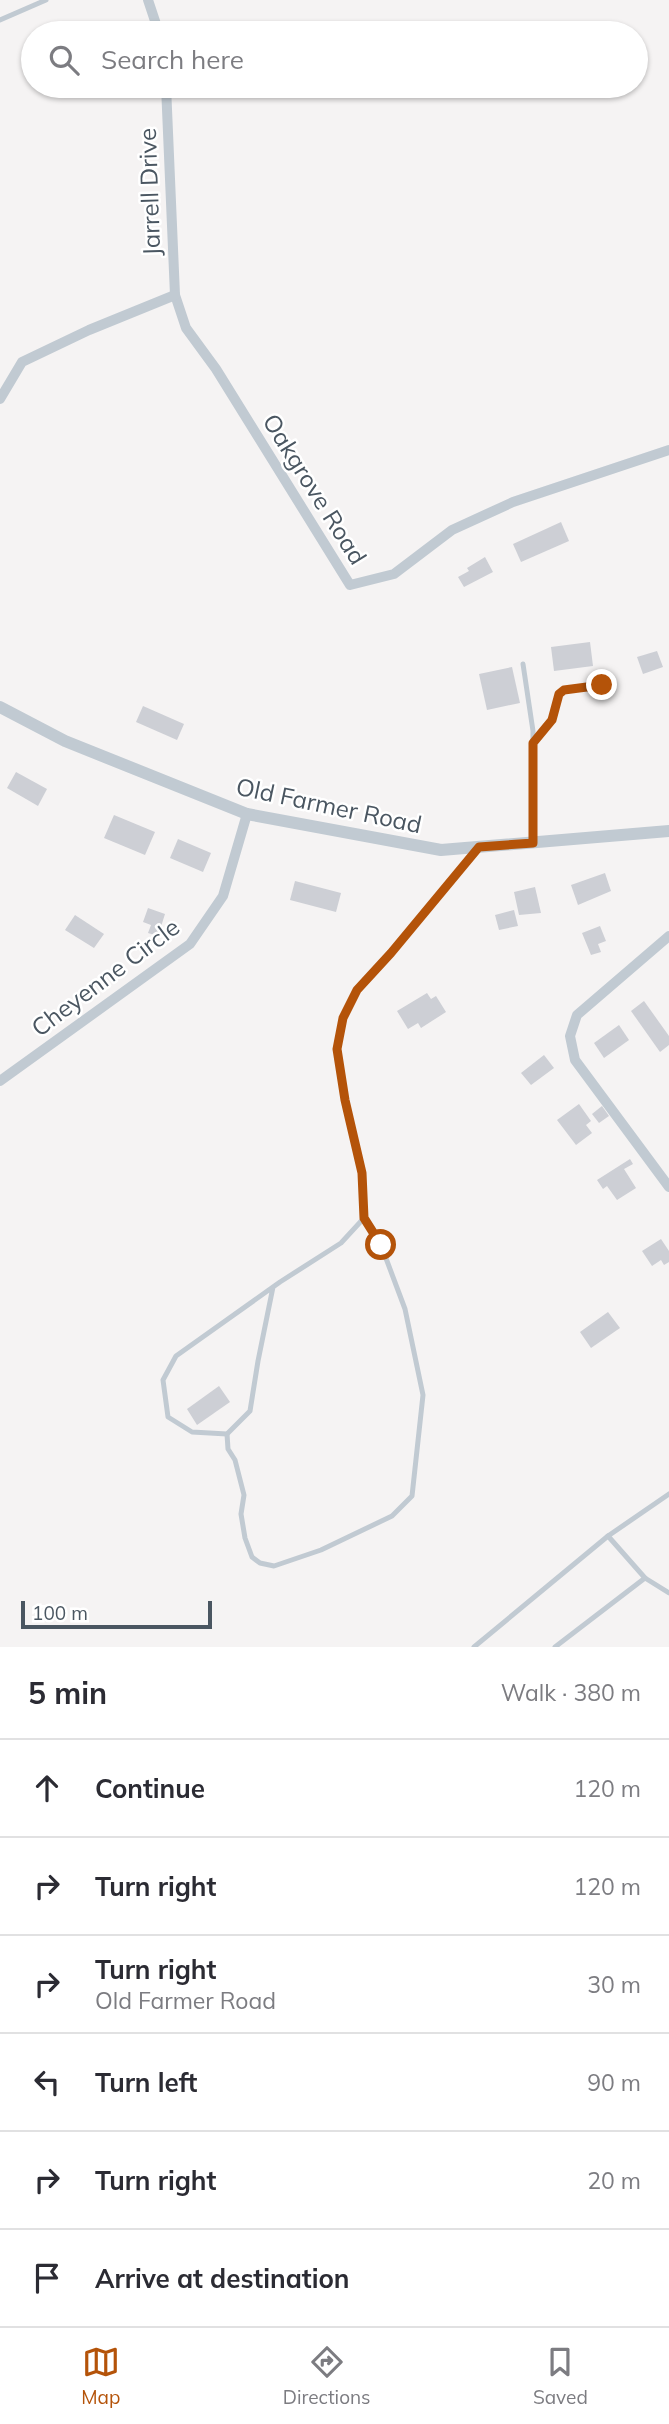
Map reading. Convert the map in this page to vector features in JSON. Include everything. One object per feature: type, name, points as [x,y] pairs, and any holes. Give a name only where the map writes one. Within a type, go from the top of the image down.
[{"type":"street","points":[[148,0],[155,21]]},
{"type":"street","name":"Jarrell Drive","points":[[167,98],[175,296]]},
{"type":"street","points":[[0,399],[22,362],[89,330],[175,296]]},
{"type":"street","name":"Oakgrove Road","points":[[175,296],[186,328],[216,369],[350,585],[394,574],[452,530],[513,502],[669,450]]},
{"type":"street","name":"Old Farmer Road","points":[[0,707],[65,741],[247,814],[441,850],[669,831]]},
{"type":"street","name":"Cheyenne Circle","points":[[0,1081],[190,944],[223,896],[247,814]]},
{"type":"street","points":[[669,936],[577,1015],[570,1036],[575,1060],[669,1187]]},
{"type":"lane","points":[[0,20],[46,0]]},
{"type":"lane","points":[[523,664],[533,743],[533,843]]},
{"type":"lane","points":[[533,743],[552,720],[559,694],[564,690],[602,685]]},
{"type":"lane","points":[[227,1434],[228,1449],[235,1460],[244,1494],[241,1514],[245,1538],[252,1557],[260,1563],[274,1566],[321,1550],[392,1516],[412,1496],[423,1395],[405,1308],[381,1245],[364,1218],[362,1173],[345,1100],[337,1049],[343,1018],[357,990],[479,847]]},
{"type":"lane","points":[[273,1287],[250,1411],[227,1434],[192,1432],[168,1417],[163,1380],[176,1356],[273,1287],[341,1244],[364,1218]]},
{"type":"lane","points":[[474,1647],[608,1536],[669,1494]]},
{"type":"lane","points":[[608,1536],[645,1578],[669,1593]]},
{"type":"lane","points":[[555,1647],[645,1578]]},
{"type":"building","points":[[561,522],[569,541],[521,562],[513,544]]},
{"type":"building","points":[[485,557],[493,572],[464,587],[458,577]]},
{"type":"building","points":[[590,642],[593,666],[554,671],[551,647]]},
{"type":"building","points":[[657,651],[663,667],[643,674],[637,657]]},
{"type":"building","points":[[512,667],[520,703],[487,710],[479,674]]},
{"type":"building","points":[[143,706],[184,724],[177,740],[136,722]]},
{"type":"building","points":[[16,772],[47,789],[38,806],[7,788]]},
{"type":"building","points":[[114,815],[155,832],[145,855],[104,838]]},
{"type":"building","points":[[178,839],[211,853],[203,872],[170,858]]},
{"type":"building","points":[[605,873],[611,891],[578,905],[571,885]]},
{"type":"building","points":[[295,881],[341,893],[336,912],[290,900]]},
{"type":"building","points":[[535,887],[541,913],[519,915],[514,892]]},
{"type":"building","points":[[148,908],[165,914],[158,936],[148,933],[151,925],[143,922]]},
{"type":"building","points":[[514,910],[518,926],[499,930],[495,915]]},
{"type":"building","points":[[75,915],[104,934],[94,948],[65,930]]},
{"type":"building","points":[[600,926],[606,941],[598,944],[601,952],[591,955],[582,933]]},
{"type":"building","points":[[427,993],[431,999],[436,996],[446,1012],[421,1028],[418,1023],[408,1029],[397,1011]]},
{"type":"building","points":[[644,1001],[669,1036],[669,1045],[660,1052],[631,1011]]},
{"type":"building","points":[[619,1025],[629,1040],[604,1058],[594,1043]]},
{"type":"building","points":[[544,1055],[554,1068],[531,1085],[521,1073]]},
{"type":"building","points":[[579,1104],[591,1121],[586,1125],[592,1133],[576,1145],[557,1120]]},
{"type":"building","points":[[602,1106],[609,1116],[599,1123],[592,1114]]},
{"type":"building","points":[[630,1159],[633,1164],[624,1169],[636,1188],[617,1200],[607,1186],[603,1189],[597,1180]]},
{"type":"building","points":[[661,1239],[669,1251],[669,1262],[664,1265],[661,1260],[652,1266],[642,1251]]},
{"type":"building","points":[[608,1312],[620,1328],[591,1348],[580,1332]]},
{"type":"building","points":[[219,1386],[230,1402],[197,1425],[187,1409]]},
{"type":"route","points":[[381,1245],[364,1218],[365,1193],[362,1173],[345,1100],[337,1049],[343,1018],[357,990],[479,847],[533,843],[533,743],[552,720],[559,694],[564,690],[602,685]]}]
